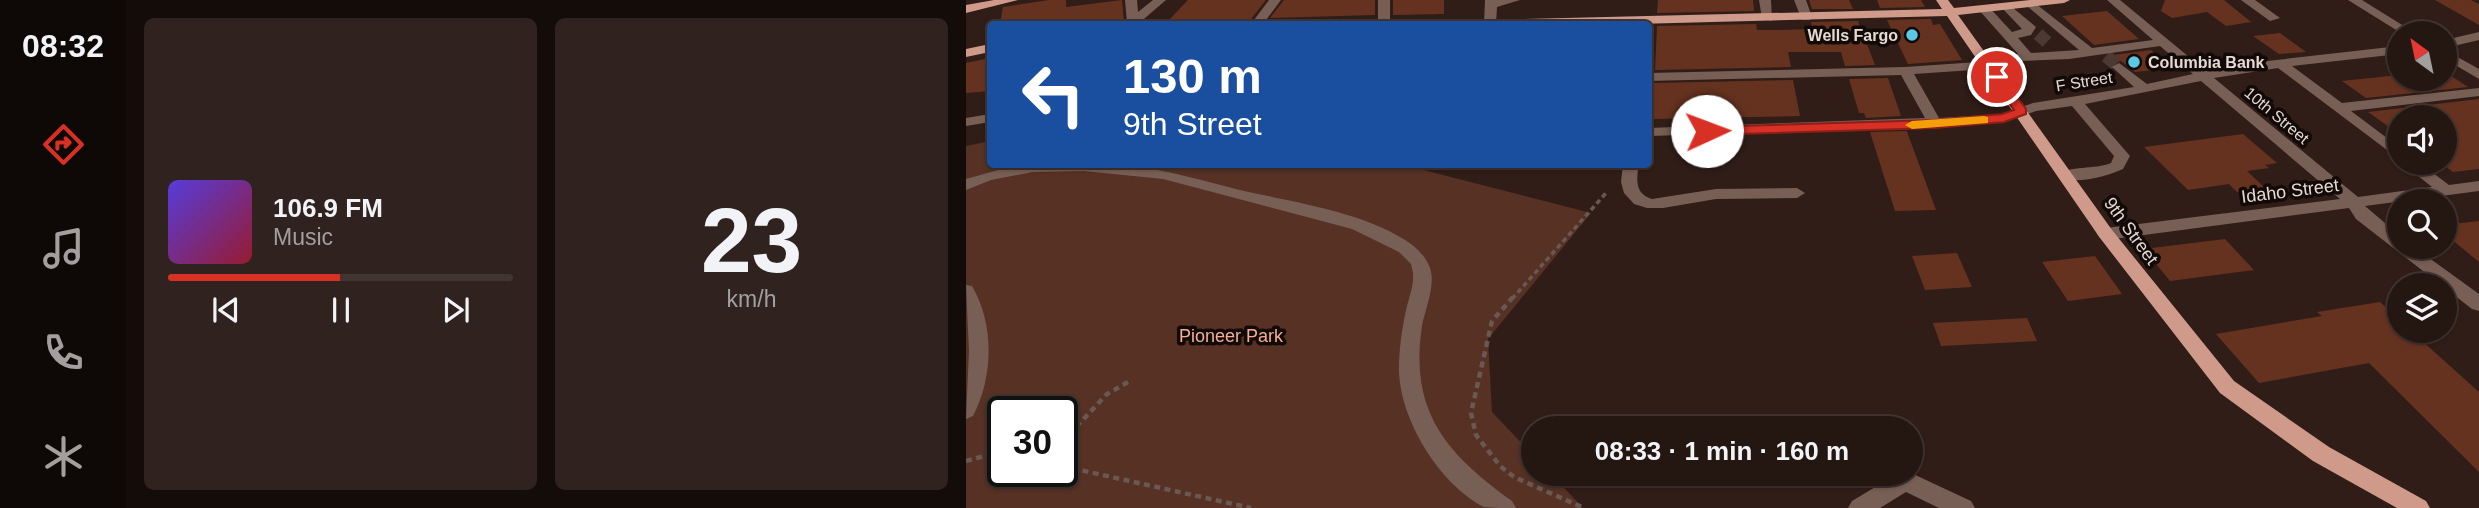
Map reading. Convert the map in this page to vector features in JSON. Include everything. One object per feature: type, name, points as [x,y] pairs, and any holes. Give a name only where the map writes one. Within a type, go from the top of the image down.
[{"type":"main road","points":[[966,9],[1012,0]]},
{"type":"main road","points":[[1652,23],[1806,17],[1946,6],[1984,9],[2059,0]]},
{"type":"main road","name":"9th Street","points":[[1946,6],[2106,234],[2227,387],[2321,454],[2418,508]]},
{"type":"main road","points":[[966,53],[987,49]]},
{"type":"street","points":[[1131,0],[1134,21]]},
{"type":"street","points":[[1135,21],[1160,0]]},
{"type":"street","points":[[1259,21],[1275,0]]},
{"type":"street","points":[[1384,0],[1384,21]]},
{"type":"street","points":[[1490,21],[1491,2],[1514,0]]},
{"type":"street","points":[[1765,0],[1768,18]]},
{"type":"street","points":[[1800,0],[1806,17]]},
{"type":"street","name":"10th Street","points":[[2113,0],[2354,202],[2362,215],[2387,234]]},
{"type":"street","points":[[2247,0],[2273,19]]},
{"type":"street","points":[[2357,2],[2380,0]]},
{"type":"street","points":[[2357,2],[2389,21]]},
{"type":"street","points":[[2031,4],[2098,53]]},
{"type":"street","points":[[1652,77],[1905,71],[1986,62],[2048,50],[2050,46],[2007,7]]},
{"type":"street","points":[[1984,9],[2026,55],[2098,53],[2162,42]]},
{"type":"street","points":[[2009,37],[2027,32],[2038,34]]},
{"type":"street","points":[[2457,41],[2479,36]]},
{"type":"street","name":"F Street","points":[[1652,132],[1935,124],[2004,118],[2021,111],[2202,75],[2387,51]]},
{"type":"street","points":[[2457,61],[2479,75]]},
{"type":"street","points":[[2281,64],[2387,145]]},
{"type":"street","points":[[2119,67],[2143,88]]},
{"type":"street","points":[[1905,71],[1935,124]]},
{"type":"street","points":[[2338,108],[2479,92]]},
{"type":"street","points":[[2065,175],[2101,173],[2118,166],[2122,156],[2075,101]]},
{"type":"street","points":[[966,122],[987,118]]},
{"type":"street","points":[[966,185],[995,175],[1043,168],[1095,168],[1158,173],[1310,212],[1384,237],[1408,250],[1423,271],[1411,340],[1409,381],[1413,397],[1436,451],[1470,485],[1504,508]]},
{"type":"street","points":[[1630,168],[1628,186],[1632,194],[1645,203],[1658,204],[1722,194],[1797,192]]},
{"type":"street","points":[[2426,175],[2445,189]]},
{"type":"street","name":"Idaho Street","points":[[2454,189],[2479,186]]},
{"type":"street","name":"Idaho Street","points":[[2106,234],[2387,198]]},
{"type":"street","name":"10th Street","points":[[2420,259],[2479,304]]},
{"type":"street","points":[[966,291],[978,334],[981,362],[976,391],[966,410]]},
{"type":"street","points":[[1860,508],[1905,481],[1963,508]]},
{"type":"path","points":[[1584,508],[1514,477],[1500,466],[1476,435],[1471,413],[1492,321],[1606,193]]},
{"type":"path","points":[[1078,425],[1107,394],[1128,382]]},
{"type":"path","points":[[966,461],[987,455]]},
{"type":"path","points":[[1078,470],[1251,508]]},
{"type":"green space","name":"Pioneer Park","points":[[987,142],[987,168],[1416,168],[1591,213],[1488,339],[1492,412],[1521,442],[1521,486],[1562,486],[1583,508],[966,508],[966,146]]},
{"type":"building","points":[[1049,0],[1066,0],[1066,7],[1122,0],[1124,21],[1001,21],[1003,7]]},
{"type":"building","points":[[1188,0],[1266,0],[1251,19],[1168,21]]},
{"type":"building","points":[[1284,0],[1375,0],[1375,15],[1270,18]]},
{"type":"building","points":[[1393,0],[1444,0],[1444,14],[1393,15]]},
{"type":"building","points":[[1658,0],[1753,0],[1754,11],[1657,13]]},
{"type":"building","points":[[1809,0],[1849,0],[1853,9],[1812,9]]},
{"type":"building","points":[[1877,0],[1921,0],[1925,7],[1880,8]]},
{"type":"building","points":[[2165,0],[2224,0],[2251,22],[2226,26],[2207,12],[2172,18],[2161,11]]},
{"type":"building","points":[[2435,0],[2471,0],[2479,4],[2479,25]]},
{"type":"building","points":[[2107,11],[2139,39],[2094,45],[2062,16]]},
{"type":"building","points":[[1931,19],[1933,25],[1940,24],[1962,60],[1908,64],[1887,20]]},
{"type":"building","points":[[1858,21],[1875,65],[1845,66],[1841,52],[1788,52],[1791,67],[1655,70],[1657,26],[1756,24],[1757,30],[1780,30],[1813,29],[1811,22]]},
{"type":"building","points":[[2280,33],[2306,52],[2279,54],[2253,36]]},
{"type":"building","name":"Columbia Bank","points":[[2151,50],[2172,68],[2135,72],[2121,61],[2114,63],[2106,56]]},
{"type":"building","points":[[987,59],[987,91],[966,93],[966,63]]},
{"type":"building","points":[[2387,76],[2387,91],[2431,91],[2366,98],[2342,81]]},
{"type":"building","points":[[1888,78],[1901,116],[1866,118],[1864,113],[1859,113],[1849,79]]},
{"type":"building","points":[[1793,80],[1800,116],[1653,119],[1654,83]]},
{"type":"building","points":[[2457,80],[2468,87],[2457,88]]},
{"type":"building","points":[[2479,99],[2479,169],[2457,172],[2457,105],[2428,105]]},
{"type":"building","points":[[2387,110],[2387,125],[2368,112]]},
{"type":"building","points":[[1907,131],[1936,210],[1895,211],[1870,132]]},
{"type":"building","points":[[2243,134],[2277,163],[2265,165],[2269,168],[2247,171],[2265,188],[2237,192],[2229,184],[2188,190],[2144,147]]},
{"type":"building","points":[[2479,221],[2479,262],[2457,244],[2457,224]]},
{"type":"building","points":[[2225,239],[2254,270],[2170,281],[2144,249]]},
{"type":"building","points":[[1957,253],[1972,287],[1925,290],[1912,256]]},
{"type":"building","points":[[2095,256],[2122,294],[2068,301],[2042,262]]},
{"type":"building","points":[[2380,302],[2387,309],[2387,343],[2424,343],[2479,392],[2479,472],[2369,363],[2259,383],[2216,334],[2322,316],[2317,312]]},
{"type":"building","points":[[2027,318],[2037,341],[1941,346],[1933,323]]},
{"type":"tunnel","points":[[2038,34],[2047,42]]},
{"type":"tunnel","points":[[2106,56],[2119,67]]},
{"type":"slow traffic","points":[[1912,125],[1984,120]]},
{"type":"place","name":"Wells Fargo","points":[[1912,35]]},
{"type":"place","name":"Columbia Bank","points":[[2134,62]]},
{"type":"route","points":[[1707,131],[1935,124],[2004,118],[2021,111],[1997,77]]}]
